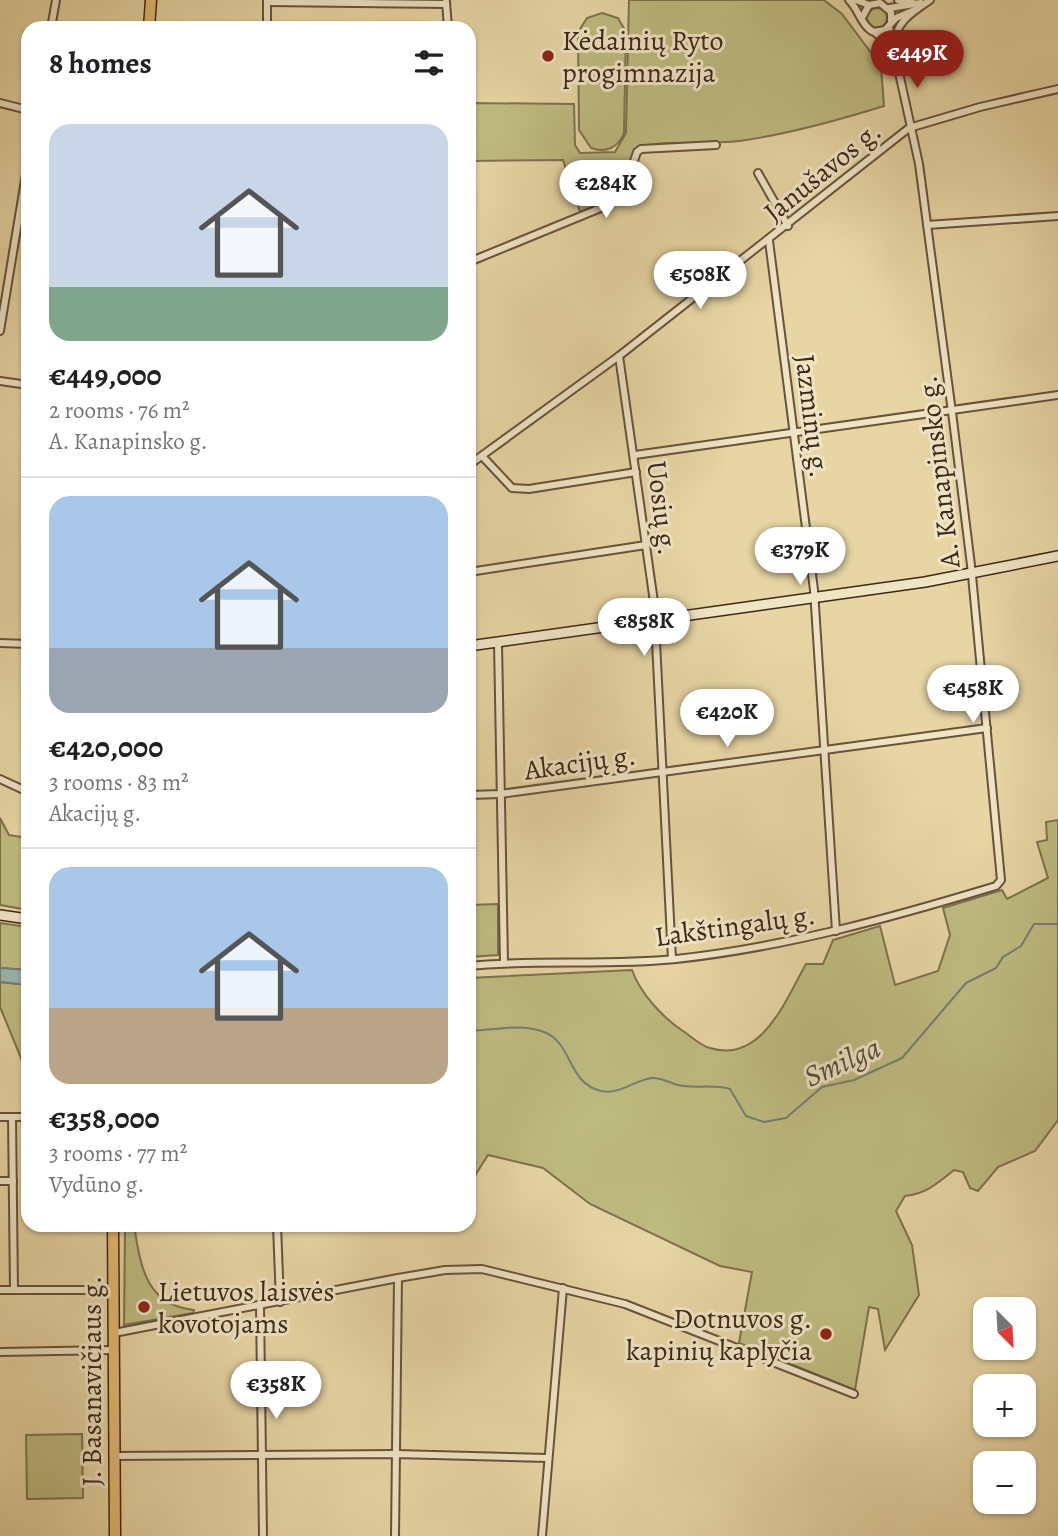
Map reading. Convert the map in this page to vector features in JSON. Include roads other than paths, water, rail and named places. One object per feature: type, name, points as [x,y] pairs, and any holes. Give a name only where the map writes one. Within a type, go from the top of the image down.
[{"type":"main road","points":[[150,21],[151,0]]},
{"type":"main road","points":[[476,645],[814,598],[1058,556]]},
{"type":"main road","points":[[0,915],[21,918]]},
{"type":"main road","name":"J. Basanavičiaus g.","points":[[113,1232],[115,1536]]},
{"type":"street","points":[[52,21],[56,0]]},
{"type":"street","points":[[849,0],[863,16],[865,25],[897,58]]},
{"type":"street","points":[[856,0],[900,9],[930,0]]},
{"type":"street","points":[[898,0],[905,3],[921,0]]},
{"type":"street","points":[[897,58],[895,32],[917,9],[930,0]]},
{"type":"street","points":[[267,21],[267,1],[446,2],[447,21]]},
{"type":"street","points":[[863,16],[874,2]]},
{"type":"street","points":[[888,5],[897,58]]},
{"type":"street","points":[[874,32],[890,25],[901,14],[917,9]]},
{"type":"street","name":"A. Kanapinsko g.","points":[[897,58],[909,128],[919,164],[953,412],[1002,875],[1000,882]]},
{"type":"street","name":"Janušavos g.","points":[[476,460],[619,356],[769,241],[909,128],[980,107],[1058,89]]},
{"type":"street","points":[[0,103],[21,108]]},
{"type":"street","points":[[476,258],[603,207],[626,185],[637,152],[641,149],[716,145]]},
{"type":"street","points":[[758,173],[788,226]]},
{"type":"street","points":[[0,331],[21,204]]},
{"type":"street","points":[[927,225],[1058,216]]},
{"type":"street","name":"Jazminų g.","points":[[769,241],[814,598],[835,931]]},
{"type":"street","name":"Uosių g.","points":[[619,356],[635,454],[656,621],[672,959]]},
{"type":"street","points":[[0,381],[21,384]]},
{"type":"street","points":[[635,454],[953,412],[1058,395]]},
{"type":"street","points":[[482,456],[512,488],[529,489],[636,472]]},
{"type":"street","points":[[476,571],[646,545]]},
{"type":"street","points":[[0,643],[21,644]]},
{"type":"street","points":[[498,643],[504,962]]},
{"type":"street","name":"Akacijų g.","points":[[476,795],[500,794],[987,728]]},
{"type":"street","points":[[0,779],[21,789]]},
{"type":"street","name":"Lakštingalų g.","points":[[476,965],[504,962],[672,959],[749,950],[835,931],[1000,882]]},
{"type":"street","points":[[0,1117],[21,1117]]},
{"type":"street","points":[[12,1117],[14,1290]]},
{"type":"street","points":[[0,1181],[13,1181]]},
{"type":"street","points":[[277,1232],[280,1302]]},
{"type":"street","points":[[114,1333],[398,1278],[467,1268],[625,1304],[854,1394]]},
{"type":"street","points":[[395,1536],[398,1278]]},
{"type":"street","points":[[541,1536],[563,1288]]},
{"type":"street","points":[[0,1290],[113,1290]]},
{"type":"street","points":[[260,1306],[263,1536]]},
{"type":"street","points":[[0,1352],[114,1350]]},
{"type":"street","points":[[114,1456],[396,1454],[548,1458]]},
{"type":"water","points":[[0,968],[21,970],[21,984],[0,982]]},
{"type":"waterway","name":"Smilga","points":[[476,1030],[517,1027],[544,1032],[560,1045],[582,1080],[601,1091],[614,1091],[655,1078],[684,1086],[717,1087],[730,1089],[746,1116],[764,1122],[786,1118],[822,1087],[854,1080],[902,1058],[966,983],[996,968],[1003,957],[1021,946],[1034,924],[1058,924]]},
{"type":"place","name":"Kėdainių Ryto progimnazija","points":[[548,56]]},
{"type":"place","name":"Lietuvos laisvės kovotojams","points":[[144,1307]]},
{"type":"place","name":"Dotnuvos g. kapinių kaplyčia","points":[[826,1334]]}]
